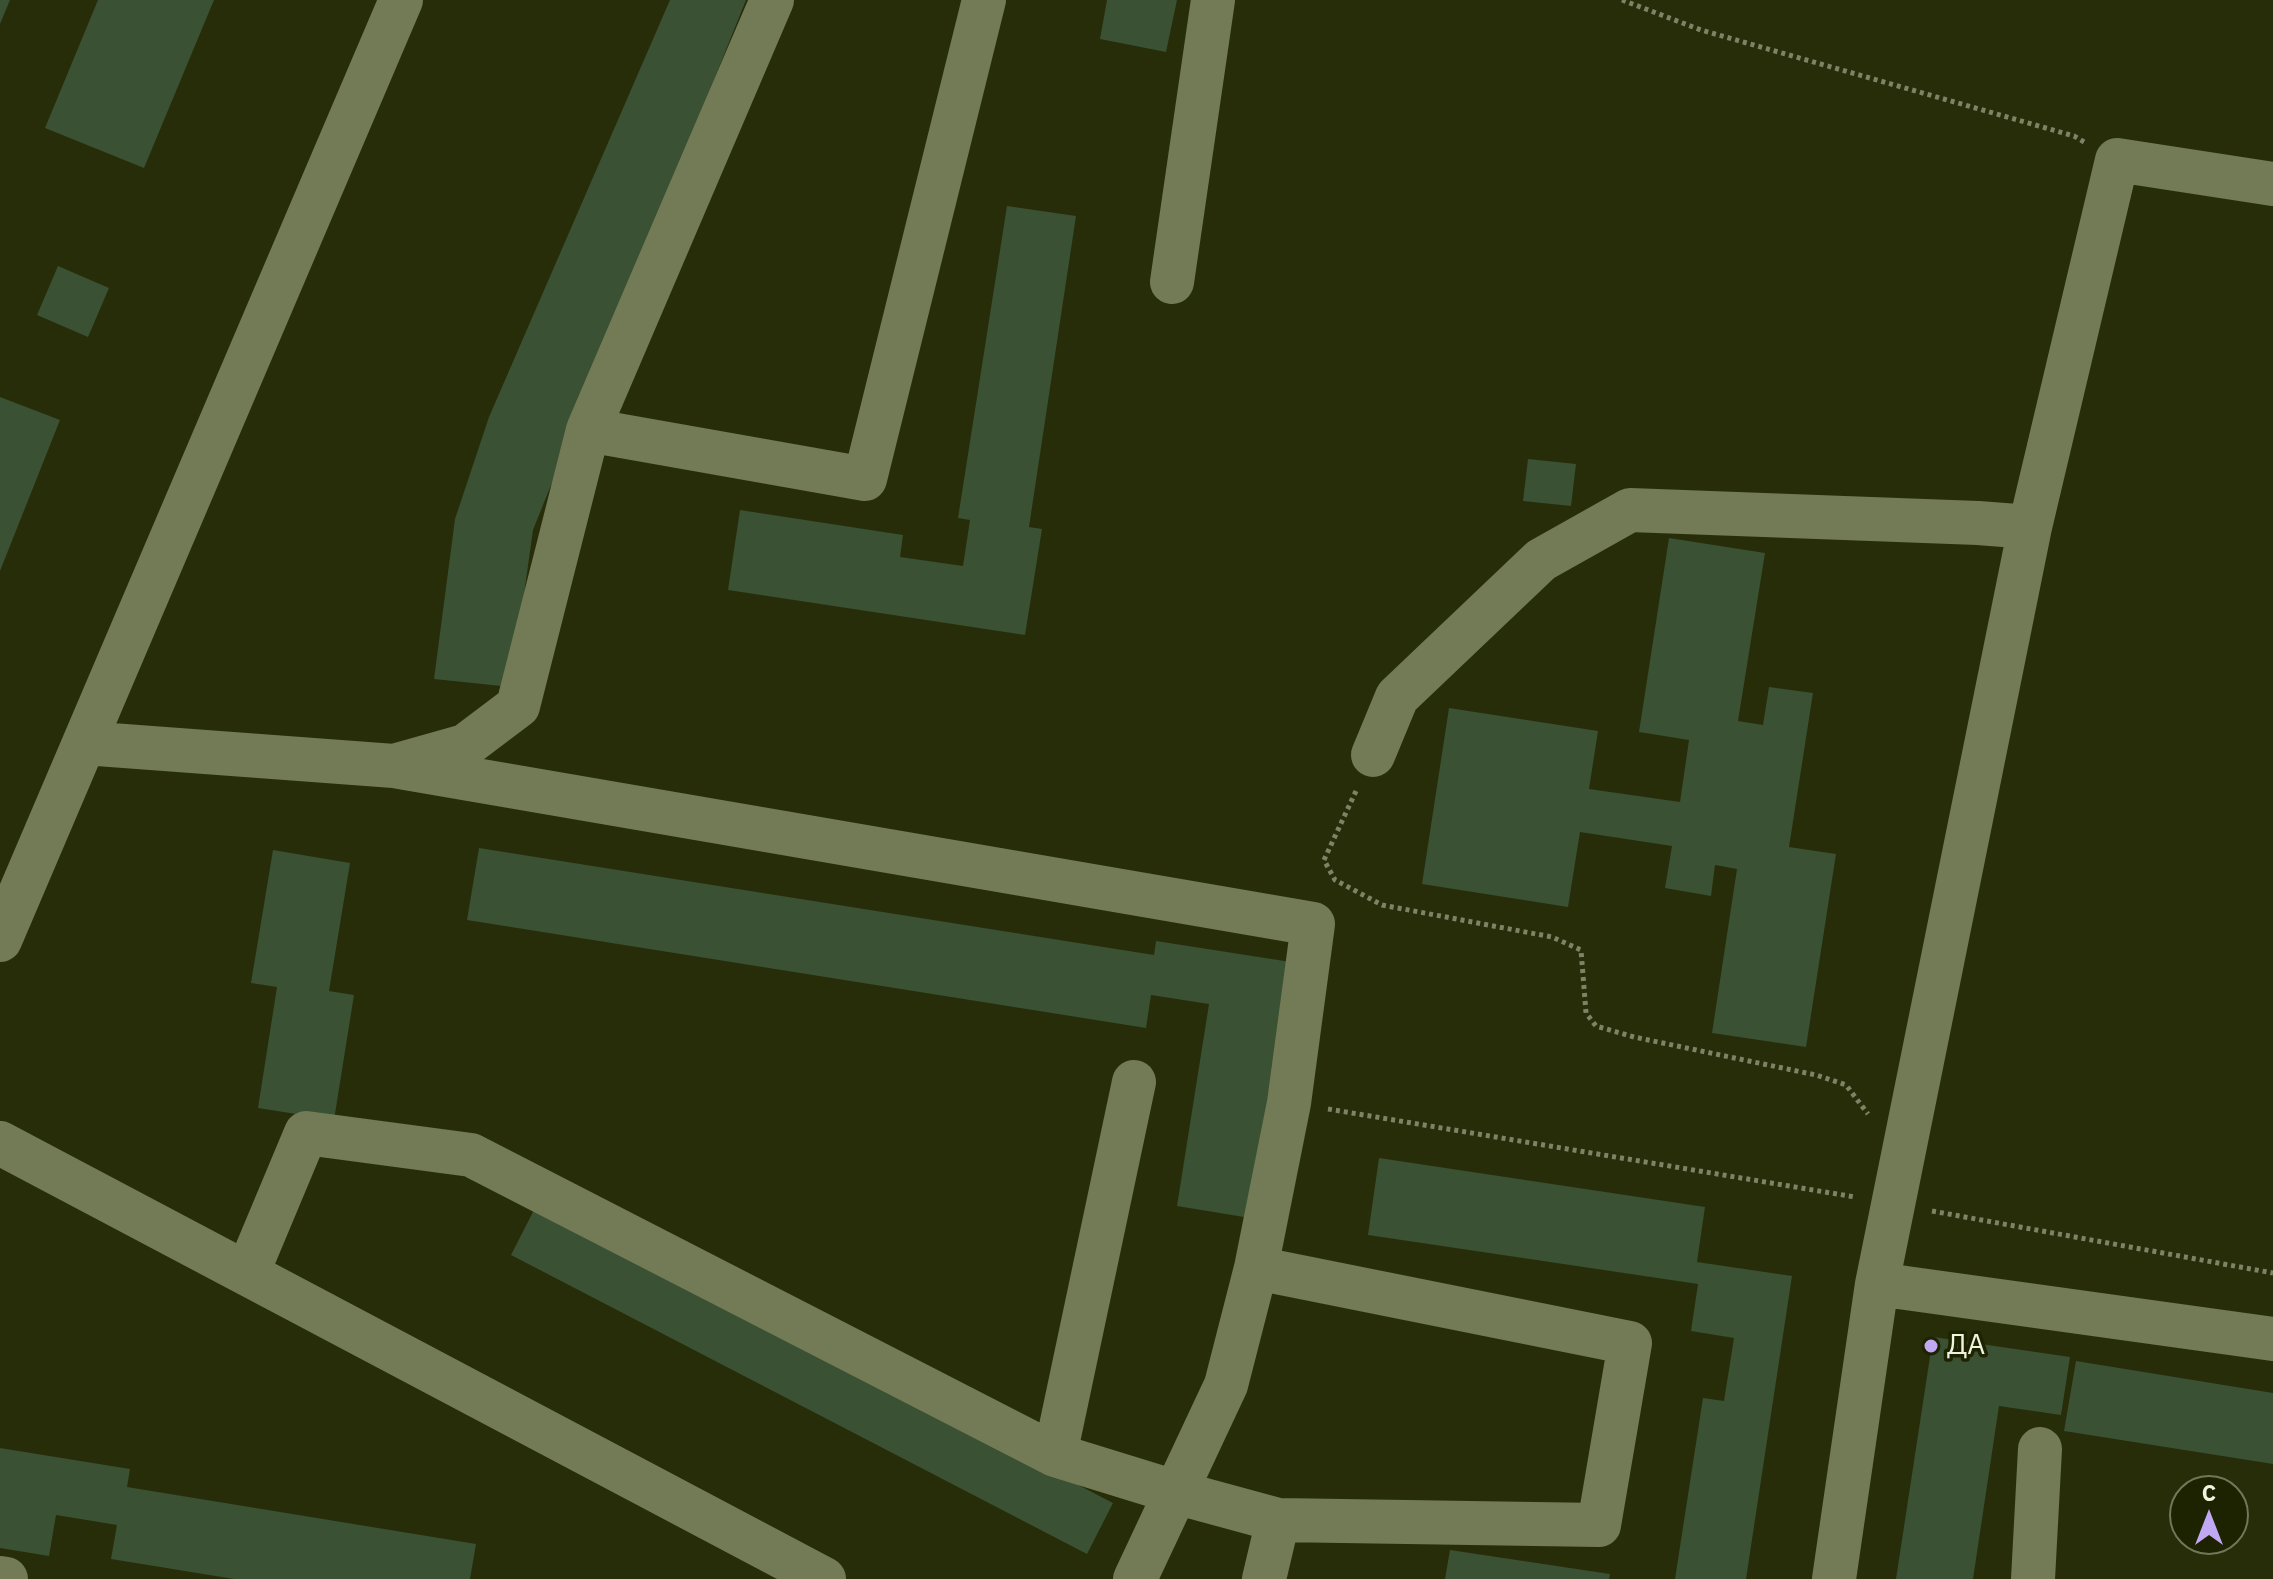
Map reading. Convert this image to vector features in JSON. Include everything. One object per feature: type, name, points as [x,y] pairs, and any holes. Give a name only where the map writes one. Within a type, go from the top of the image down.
[{"type":"street","points":[[0,940],[401,0]]},
{"type":"street","points":[[394,766],[465,746],[518,706],[588,430],[772,0]]},
{"type":"street","points":[[588,430],[865,479],[984,0]]},
{"type":"street","points":[[1172,282],[1213,0]]},
{"type":"street","points":[[1834,1579],[1877,1284],[2030,527],[2117,160],[2273,184]]},
{"type":"street","points":[[1373,755],[1397,697],[1419,676],[1541,560],[1630,510],[2030,527]]},
{"type":"street","points":[[84,743],[394,766],[1313,924],[1289,1103],[1256,1268],[1226,1385],[1135,1579]]},
{"type":"street","points":[[1055,1455],[1134,1082]]},
{"type":"street","points":[[247,1274],[306,1133],[471,1155],[1055,1455],[1278,1520],[1599,1525],[1630,1343],[1256,1268]]},
{"type":"street","points":[[0,1143],[824,1579]]},
{"type":"street","points":[[1877,1284],[2273,1339]]},
{"type":"street","points":[[2033,1579],[2040,1449]]},
{"type":"street","points":[[1264,1579],[1278,1520]]},
{"type":"street","points":[[0,1578],[6,1579]]},
{"type":"path","points":[[1622,0],[1701,30],[2074,136],[2117,160]]},
{"type":"path","points":[[1373,755],[1324,860],[1335,880],[1382,905],[1552,937],[1581,950],[1586,1013],[1596,1026],[1634,1037],[1816,1075],[1846,1085],[1869,1115]]},
{"type":"path","points":[[1289,1103],[1894,1204],[2273,1273]]},
{"type":"building","points":[[0,0],[10,0],[0,24]]},
{"type":"building","points":[[98,0],[214,0],[144,168],[45,128]]},
{"type":"building","points":[[670,0],[746,0],[533,530],[511,687],[434,679],[455,519],[489,417]]},
{"type":"building","points":[[1107,0],[1177,0],[1166,52],[1100,39]]},
{"type":"building","points":[[1007,206],[1076,216],[1029,527],[1042,529],[1025,635],[728,590],[740,510],[903,535],[900,557],[963,566],[970,520],[958,518]]},
{"type":"building","points":[[58,266],[109,288],[88,337],[37,315]]},
{"type":"building","points":[[0,397],[60,420],[0,571]]},
{"type":"building","points":[[1528,459],[1576,464],[1571,506],[1523,501]]},
{"type":"building","points":[[1669,538],[1765,553],[1738,721],[1763,725],[1769,687],[1813,693],[1789,847],[1836,854],[1806,1047],[1712,1033],[1737,869],[1715,865],[1711,896],[1665,888],[1672,846],[1580,832],[1568,907],[1422,884],[1449,708],[1598,731],[1589,789],[1680,802],[1689,740],[1639,732]]},
{"type":"building","points":[[479,848],[1154,955],[1156,941],[1291,962],[1250,1218],[1177,1206],[1209,1004],[1151,995],[1146,1028],[467,920]]},
{"type":"building","points":[[273,850],[350,863],[329,991],[354,995],[334,1120],[258,1108],[277,987],[251,983]]},
{"type":"building","points":[[1379,1158],[1705,1207],[1697,1262],[1792,1276],[1746,1579],[1675,1579],[1703,1398],[1724,1401],[1734,1338],[1691,1331],[1698,1284],[1368,1235]]},
{"type":"building","points":[[537,1204],[1113,1503],[1087,1554],[511,1255]]},
{"type":"building","points":[[1933,1337],[2070,1357],[2061,1415],[1999,1406],[1973,1579],[1896,1579]]},
{"type":"building","points":[[2076,1361],[2273,1393],[2273,1464],[2064,1431]]},
{"type":"building","points":[[0,1448],[130,1469],[127,1487],[476,1544],[470,1579],[234,1579],[111,1559],[117,1525],[56,1515],[49,1556],[0,1548]]},
{"type":"building","points":[[1450,1550],[1610,1574],[1609,1579],[1445,1579]]},
{"type":"place","name":"ДА","points":[[1931,1346]]}]
